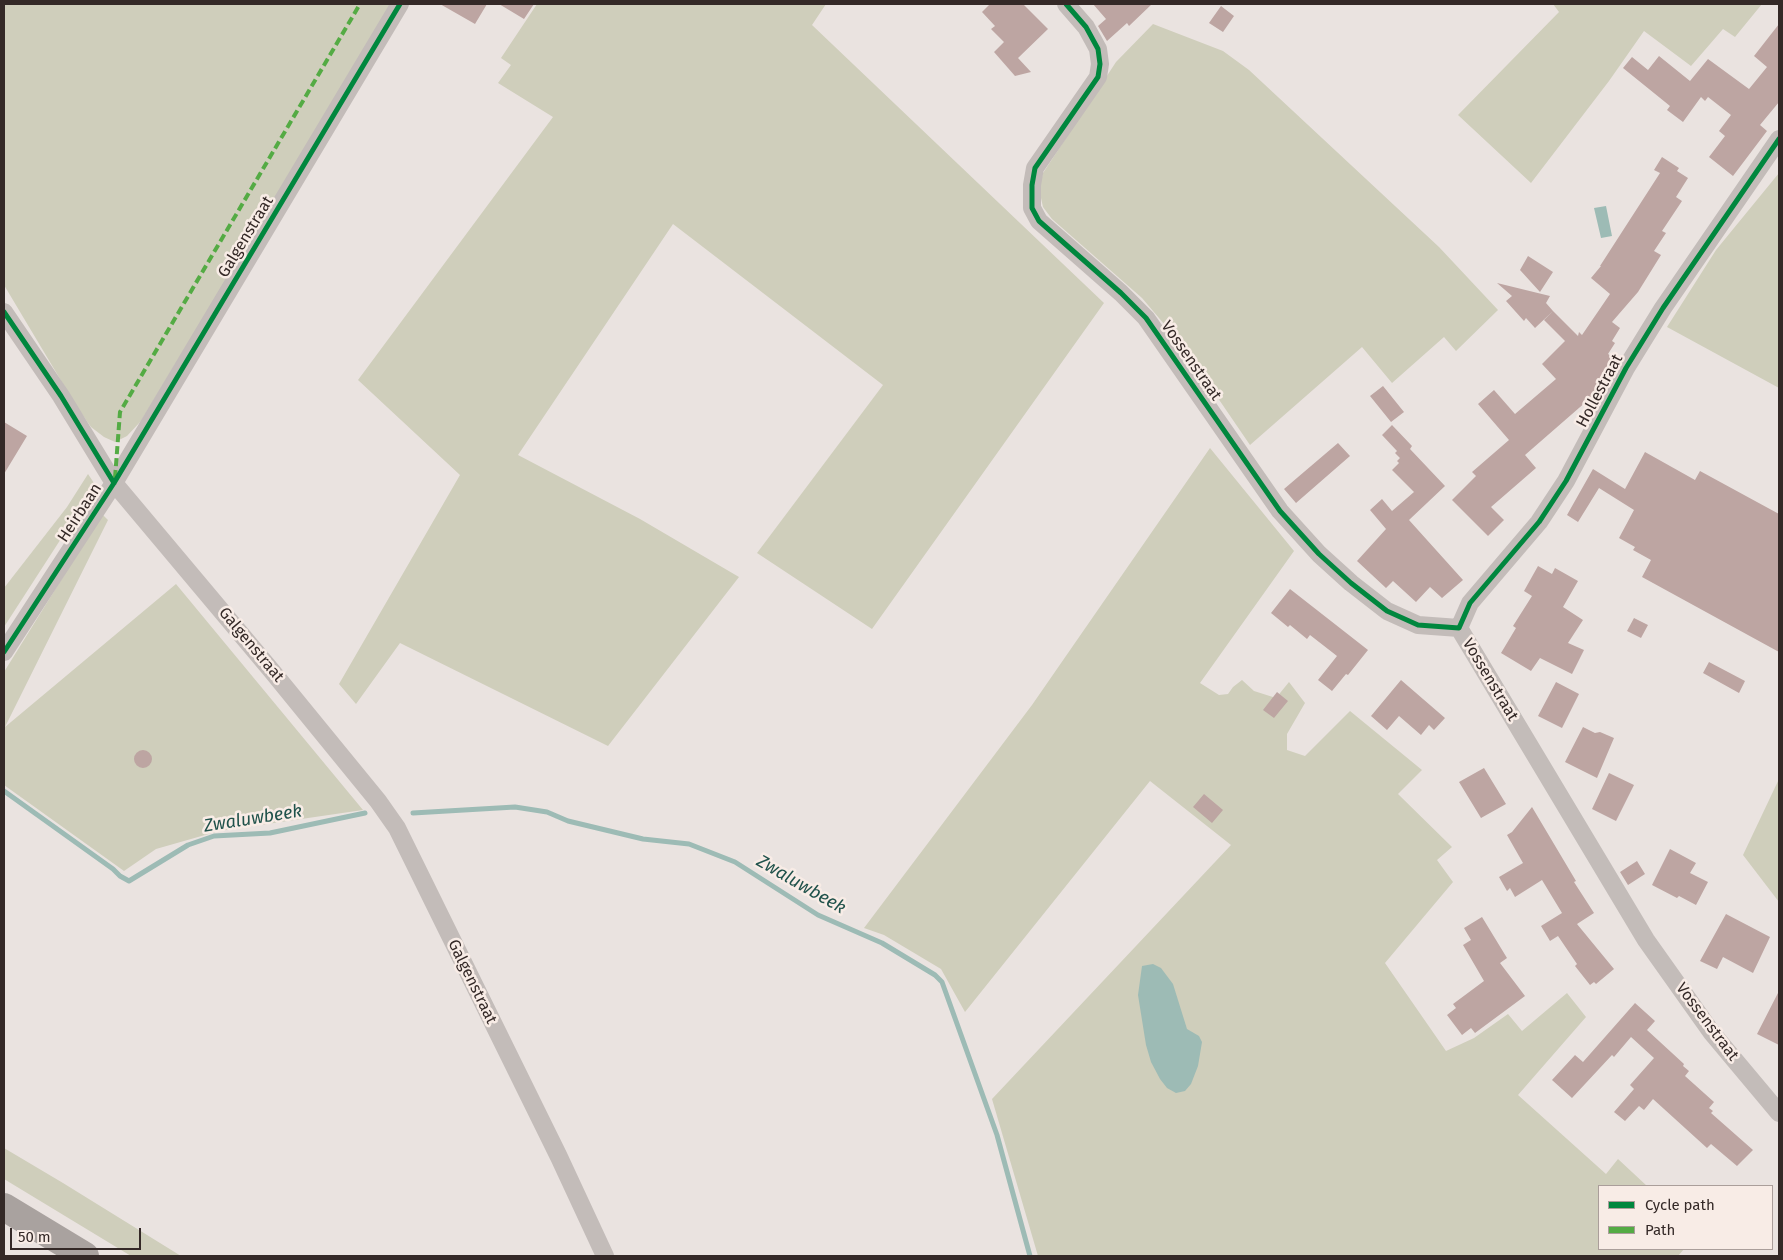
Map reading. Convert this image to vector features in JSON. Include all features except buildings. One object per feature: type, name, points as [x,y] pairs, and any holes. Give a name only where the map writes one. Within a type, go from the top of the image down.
[{"type":"highway","points":[[4,1207],[85,1256]]},
{"type":"street","name":"Galgenstraat","points":[[400,4],[114,483],[360,777],[397,828],[559,1157],[605,1256]]},
{"type":"street","name":"Vossenstraat","points":[[1066,4],[1086,27],[1098,49],[1100,64],[1098,77],[1035,168],[1032,185],[1032,208],[1039,221],[1121,293],[1146,318],[1280,512],[1319,554],[1351,583],[1387,611],[1418,625],[1459,628],[1646,940],[1712,1033],[1779,1113]]},
{"type":"street","name":"Hollestraat","points":[[1459,628],[1470,603],[1539,522],[1566,481],[1626,368],[1663,308],[1779,139]]},
{"type":"street","name":"Heirbaan","points":[[4,312],[61,396],[114,483],[4,652]]},
{"type":"green space","points":[[4,4],[392,4],[141,421],[127,436],[115,442],[104,437],[91,427],[75,404],[4,285]]},
{"type":"green space","points":[[537,4],[826,4],[812,25],[1104,303],[872,629],[757,553],[883,385],[673,224],[518,455],[640,519],[739,577],[608,746],[400,643],[356,704],[339,684],[460,475],[358,380],[553,117],[498,83],[511,65],[501,58]]},
{"type":"green space","points":[[1553,4],[1762,4],[1735,37],[1723,29],[1691,66],[1644,31],[1609,81],[1531,183],[1458,115],[1559,12]]},
{"type":"green space","points":[[1153,24],[1223,51],[1249,70],[1439,247],[1498,310],[1456,351],[1444,337],[1392,383],[1362,347],[1250,445],[1181,344],[1142,298],[1052,219],[1043,207],[1039,189],[1043,173],[1116,62]]},
{"type":"green space","points":[[1779,173],[1779,388],[1667,327],[1716,250]]},
{"type":"green space","points":[[1210,448],[1294,551],[1200,683],[1219,695],[1228,694],[1242,680],[1254,691],[1276,698],[1289,682],[1305,703],[1287,734],[1287,750],[1305,756],[1350,711],[1422,770],[1398,794],[1452,847],[1437,860],[1453,882],[1385,963],[1446,1051],[1474,1038],[1508,1014],[1522,1031],[1567,993],[1586,1017],[1518,1095],[1606,1174],[1618,1159],[1646,1185],[1598,1185],[1598,1250],[1683,1250],[1678,1256],[1038,1256],[992,1099],[1231,845],[1150,781],[965,1012],[941,969],[884,935],[864,928],[1032,705]]},
{"type":"green space","points":[[88,474],[94,483],[86,500],[4,627],[4,588],[67,507]]},
{"type":"green space","points":[[102,514],[108,520],[5,727],[176,584],[363,810],[219,831],[156,849],[124,871],[4,785],[4,672]]},
{"type":"green space","points":[[1779,779],[1779,902],[1743,855]]},
{"type":"green space","points":[[4,1148],[181,1256],[131,1256],[4,1179]]},
{"type":"water","points":[[1606,206],[1612,236],[1601,238],[1594,208]]},
{"type":"water","points":[[1153,964],[1161,968],[1173,984],[1187,1029],[1199,1036],[1202,1042],[1198,1066],[1191,1084],[1185,1091],[1176,1093],[1167,1088],[1160,1079],[1151,1062],[1146,1045],[1138,995],[1142,966]]},
{"type":"waterway","name":"Zwaluwbeek","points":[[4,791],[129,881],[188,845],[214,836],[270,833],[365,813]]},
{"type":"waterway","name":"Zwaluwbeek","points":[[413,813],[515,807],[547,812],[568,821],[643,839],[689,844],[735,862],[818,915],[882,943],[935,975],[942,982],[997,1135],[1030,1256]]},
{"type":"marked path","points":[[115,478],[120,412],[360,4]]},
{"type":"cycle path","points":[[4,652],[114,483],[400,4]]},
{"type":"cycle path","points":[[1066,4],[1086,27],[1098,49],[1100,64],[1098,77],[1035,168],[1032,185],[1032,208],[1039,221],[1121,293],[1146,318],[1280,511],[1319,554],[1351,583],[1387,611],[1418,625],[1459,628],[1470,603],[1539,522],[1566,481],[1626,368],[1663,308],[1779,139]]},
{"type":"cycle path","points":[[4,312],[61,396],[114,483]]}]
